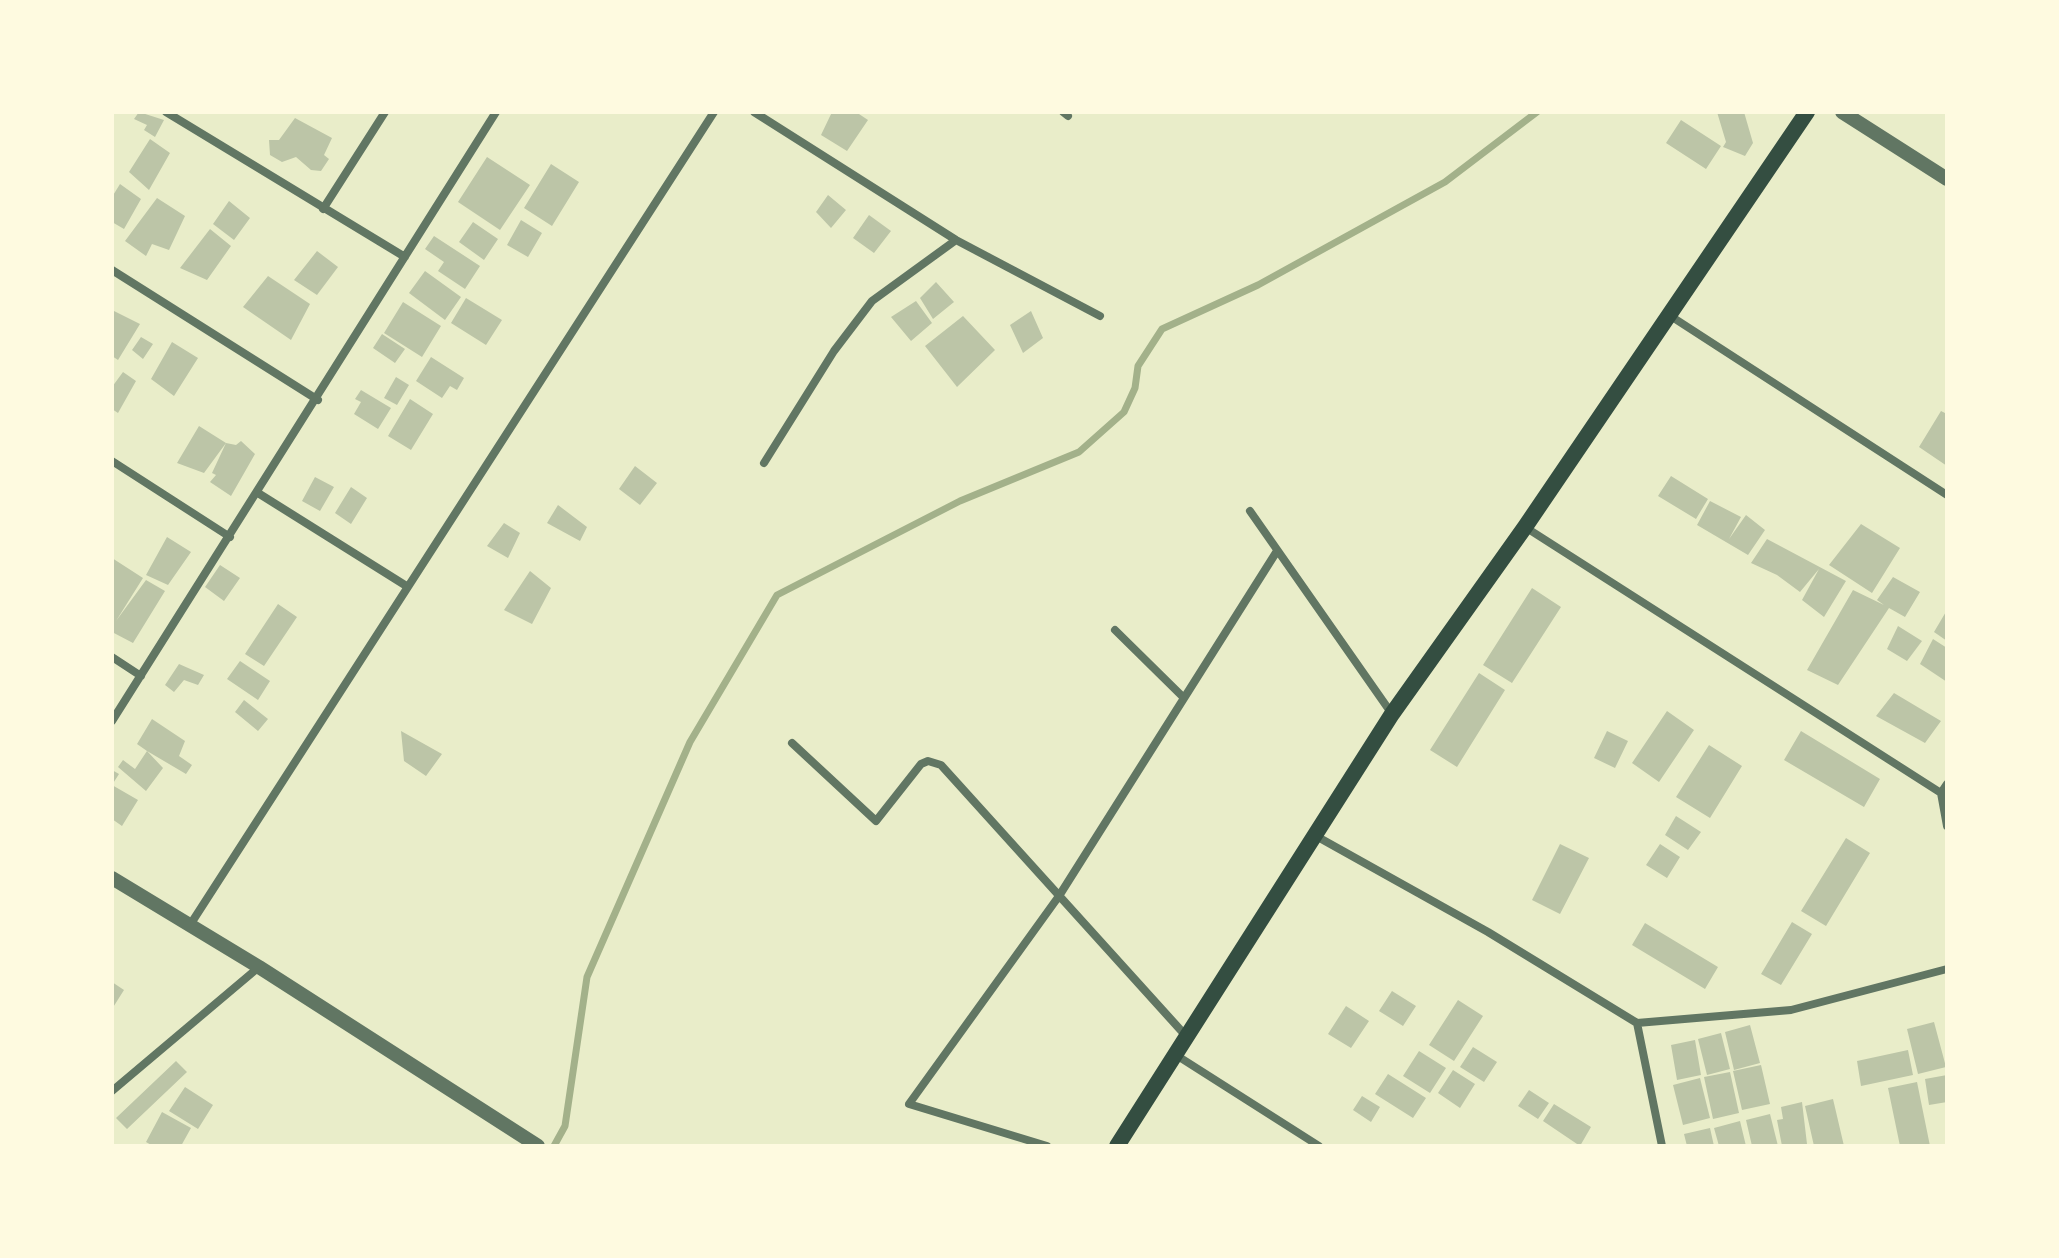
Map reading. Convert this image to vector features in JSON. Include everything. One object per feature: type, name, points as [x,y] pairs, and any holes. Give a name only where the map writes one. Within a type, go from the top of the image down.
[{"type":"main road","points":[[1117,1146],[1392,714],[1525,527],[1807,112]]},
{"type":"street","points":[[166,112],[405,257]]},
{"type":"street","points":[[184,123],[190,112]]},
{"type":"street","points":[[323,209],[385,112]]},
{"type":"street","points":[[112,721],[318,400],[496,112]]},
{"type":"street","points":[[190,925],[714,112]]},
{"type":"street","points":[[754,112],[956,240],[1100,316]]},
{"type":"street","points":[[1842,112],[1947,179]]},
{"type":"street","points":[[764,463],[840,342],[872,301],[956,240]]},
{"type":"street","points":[[112,270],[318,400]]},
{"type":"street","points":[[1669,315],[1947,495]]},
{"type":"street","points":[[112,461],[230,537]]},
{"type":"street","points":[[258,493],[408,587]]},
{"type":"street","points":[[1250,511],[1392,714]]},
{"type":"street","points":[[1525,527],[1941,793]]},
{"type":"street","points":[[1047,1146],[909,1104],[1059,896],[1277,551]]},
{"type":"street","points":[[1115,630],[1183,697]]},
{"type":"street","points":[[112,657],[141,676]]},
{"type":"street","points":[[792,743],[873,821],[878,821],[921,764],[928,761],[941,765],[1187,1037]]},
{"type":"street","points":[[1947,784],[1941,793],[1947,826]]},
{"type":"street","points":[[1316,836],[1488,932],[1637,1023],[1791,1010],[1947,969]]},
{"type":"street","points":[[112,878],[259,967],[538,1146]]},
{"type":"street","points":[[112,1091],[259,967]]},
{"type":"street","points":[[1637,1023],[1662,1146]]},
{"type":"street","points":[[1175,1055],[1319,1146]]},
{"type":"building","points":[[139,112],[164,120],[155,137],[144,130],[147,125],[134,119]]},
{"type":"building","points":[[832,112],[856,112],[868,120],[847,151],[821,135]]},
{"type":"building","points":[[1717,112],[1744,112],[1753,143],[1745,156],[1723,147],[1726,142]]},
{"type":"building","points":[[295,118],[332,138],[324,155],[329,159],[321,171],[311,170],[296,157],[282,162],[270,155],[269,140],[279,140]]},
{"type":"building","points":[[1681,120],[1721,146],[1706,169],[1666,143]]},
{"type":"building","points":[[150,139],[170,153],[149,190],[129,172]]},
{"type":"building","points":[[487,157],[530,185],[500,230],[458,202]]},
{"type":"building","points":[[551,164],[579,182],[552,226],[524,208]]},
{"type":"building","points":[[120,184],[141,199],[124,229],[112,222],[112,197]]},
{"type":"building","points":[[828,195],[846,210],[831,228],[816,212]]},
{"type":"building","points":[[157,198],[185,216],[169,250],[152,244],[146,256],[125,241]]},
{"type":"building","points":[[229,201],[250,218],[234,240],[213,224]]},
{"type":"building","points":[[869,215],[891,231],[874,253],[853,238]]},
{"type":"building","points":[[521,220],[542,233],[528,257],[507,245]]},
{"type":"building","points":[[473,222],[498,239],[484,260],[459,242]]},
{"type":"building","points":[[210,229],[231,246],[207,280],[180,268]]},
{"type":"building","points":[[434,236],[480,266],[465,289],[438,271],[444,262],[425,249]]},
{"type":"building","points":[[317,251],[338,267],[317,295],[294,280]]},
{"type":"building","points":[[425,271],[461,297],[445,320],[409,293]]},
{"type":"building","points":[[268,276],[310,304],[291,340],[243,307]]},
{"type":"building","points":[[936,282],[954,302],[933,319],[920,298]]},
{"type":"building","points":[[466,298],[502,320],[486,345],[451,323]]},
{"type":"building","points":[[916,301],[932,323],[911,341],[891,317]]},
{"type":"building","points":[[403,302],[441,326],[422,357],[384,333]]},
{"type":"building","points":[[114,311],[140,324],[118,360],[112,356]]},
{"type":"building","points":[[1031,311],[1043,338],[1023,353],[1010,325]]},
{"type":"building","points":[[963,316],[995,350],[957,387],[925,346]]},
{"type":"building","points":[[382,334],[405,349],[395,363],[373,348]]},
{"type":"building","points":[[141,337],[153,344],[143,359],[132,350]]},
{"type":"building","points":[[172,342],[198,358],[174,396],[151,379]]},
{"type":"building","points":[[431,357],[464,378],[457,390],[450,386],[442,398],[416,381]]},
{"type":"building","points":[[123,372],[136,381],[118,413],[112,409],[112,387]]},
{"type":"building","points":[[396,377],[409,385],[397,405],[384,398]]},
{"type":"building","points":[[361,390],[391,408],[378,429],[354,414],[361,402],[355,399]]},
{"type":"building","points":[[410,399],[433,414],[411,450],[388,436]]},
{"type":"building","points":[[1941,411],[1947,414],[1947,466],[1919,447]]},
{"type":"building","points":[[199,426],[226,443],[204,473],[177,463]]},
{"type":"building","points":[[241,441],[255,454],[231,496],[210,482],[216,475],[212,473],[226,443],[236,445]]},
{"type":"building","points":[[635,466],[657,483],[640,505],[619,489]]},
{"type":"building","points":[[1671,476],[1708,499],[1696,519],[1658,496]]},
{"type":"building","points":[[315,477],[334,487],[320,511],[302,501]]},
{"type":"building","points":[[351,487],[367,498],[351,524],[335,513]]},
{"type":"building","points":[[1710,501],[1741,517],[1729,539],[1746,515],[1765,530],[1748,555],[1697,525]]},
{"type":"building","points":[[558,505],[587,527],[580,541],[547,523]]},
{"type":"building","points":[[504,523],[520,533],[508,558],[487,546]]},
{"type":"building","points":[[1861,524],[1900,548],[1872,593],[1829,565]]},
{"type":"building","points":[[167,537],[191,552],[168,585],[146,575]]},
{"type":"building","points":[[1767,539],[1846,581],[1824,617],[1802,600],[1819,569],[1800,592],[1777,575],[1751,563]]},
{"type":"building","points":[[112,558],[143,578],[116,621],[146,580],[165,591],[133,643],[112,632]]},
{"type":"building","points":[[220,565],[240,578],[224,601],[205,587]]},
{"type":"building","points":[[530,571],[551,588],[532,624],[504,610]]},
{"type":"building","points":[[1893,577],[1920,592],[1905,617],[1889,608],[1838,685],[1807,670],[1853,590],[1884,605],[1877,600]]},
{"type":"building","points":[[1532,588],[1561,607],[1512,683],[1483,665]]},
{"type":"building","points":[[278,604],[297,617],[264,666],[245,654]]},
{"type":"building","points":[[1947,610],[1947,641],[1934,632]]},
{"type":"building","points":[[1898,626],[1922,641],[1907,661],[1887,649]]},
{"type":"building","points":[[1933,639],[1947,648],[1947,682],[1920,664]]},
{"type":"building","points":[[240,661],[270,681],[258,700],[227,679]]},
{"type":"building","points":[[179,664],[204,675],[198,685],[184,680],[174,692],[165,685]]},
{"type":"building","points":[[1479,673],[1505,690],[1457,767],[1430,750]]},
{"type":"building","points":[[1894,693],[1941,721],[1925,743],[1876,716]]},
{"type":"building","points":[[244,700],[268,719],[258,731],[235,712]]},
{"type":"building","points":[[1667,711],[1694,730],[1659,782],[1632,763]]},
{"type":"building","points":[[152,719],[185,741],[179,756],[192,765],[186,774],[137,744]]},
{"type":"building","points":[[401,731],[442,754],[426,776],[404,761]]},
{"type":"building","points":[[1607,731],[1628,741],[1615,768],[1594,758]]},
{"type":"building","points":[[1801,731],[1880,779],[1864,807],[1784,760]]},
{"type":"building","points":[[1709,745],[1742,766],[1710,818],[1676,797]]},
{"type":"building","points":[[147,751],[163,768],[146,791],[118,767],[123,760],[135,769]]},
{"type":"building","points":[[112,770],[119,774],[112,785]]},
{"type":"building","points":[[112,785],[138,800],[122,826],[112,819]]},
{"type":"building","points":[[1676,816],[1701,832],[1688,850],[1665,835]]},
{"type":"building","points":[[1846,838],[1870,853],[1826,926],[1801,911]]},
{"type":"building","points":[[1560,844],[1589,858],[1560,914],[1532,900]]},
{"type":"building","points":[[1660,844],[1680,857],[1667,878],[1646,865]]},
{"type":"building","points":[[1792,922],[1812,934],[1781,985],[1761,974]]},
{"type":"building","points":[[1645,923],[1718,967],[1705,989],[1632,945]]},
{"type":"building","points":[[112,982],[124,990],[112,1009]]},
{"type":"building","points":[[1392,991],[1416,1006],[1403,1026],[1379,1011]]},
{"type":"building","points":[[1458,1000],[1483,1016],[1454,1061],[1429,1045]]},
{"type":"building","points":[[1346,1006],[1369,1021],[1351,1048],[1328,1034]]},
{"type":"building","points":[[1934,1022],[1946,1067],[1918,1074],[1907,1029]]},
{"type":"building","points":[[1750,1025],[1760,1063],[1734,1070],[1725,1032]]},
{"type":"building","points":[[1721,1033],[1730,1069],[1707,1075],[1698,1039]]},
{"type":"building","points":[[1695,1040],[1701,1075],[1677,1080],[1671,1045]]},
{"type":"building","points":[[1473,1047],[1497,1062],[1484,1082],[1460,1067]]},
{"type":"building","points":[[1908,1050],[1913,1075],[1861,1086],[1857,1061]]},
{"type":"building","points":[[1419,1051],[1446,1068],[1430,1093],[1403,1076]]},
{"type":"building","points":[[176,1061],[187,1072],[127,1129],[116,1118]]},
{"type":"building","points":[[1761,1065],[1770,1104],[1742,1110],[1733,1071]]},
{"type":"building","points":[[1453,1070],[1475,1084],[1460,1108],[1438,1093]]},
{"type":"building","points":[[1730,1072],[1739,1113],[1713,1119],[1704,1077]]},
{"type":"building","points":[[1388,1074],[1426,1098],[1413,1118],[1375,1094]]},
{"type":"building","points":[[1947,1075],[1947,1102],[1929,1105],[1925,1079]]},
{"type":"building","points":[[1700,1078],[1710,1118],[1683,1125],[1673,1085]]},
{"type":"building","points":[[1917,1082],[1930,1146],[1900,1146],[1888,1088]]},
{"type":"building","points":[[185,1087],[213,1105],[198,1129],[169,1111]]},
{"type":"building","points":[[1529,1090],[1549,1103],[1538,1119],[1518,1106]]},
{"type":"building","points":[[1362,1096],[1380,1107],[1371,1122],[1353,1110]]},
{"type":"building","points":[[1833,1099],[1844,1146],[1814,1146],[1805,1106]]},
{"type":"building","points":[[1802,1102],[1807,1144],[1782,1146],[1777,1120],[1783,1119],[1781,1107]]},
{"type":"building","points":[[1554,1104],[1591,1127],[1580,1146],[1543,1121]]},
{"type":"building","points":[[162,1112],[191,1128],[181,1146],[153,1146],[146,1142]]},
{"type":"building","points":[[1770,1114],[1778,1146],[1752,1146],[1746,1120]]},
{"type":"building","points":[[1740,1121],[1746,1146],[1719,1146],[1714,1128]]},
{"type":"building","points":[[1710,1128],[1714,1146],[1687,1146],[1684,1134]]},
{"type":"waterway","points":[[554,1146],[565,1126],[587,977],[690,742],[777,595],[960,501],[1079,452],[1124,412],[1135,388],[1138,366],[1162,329],[1258,285],[1445,182],[1537,112]]}]
